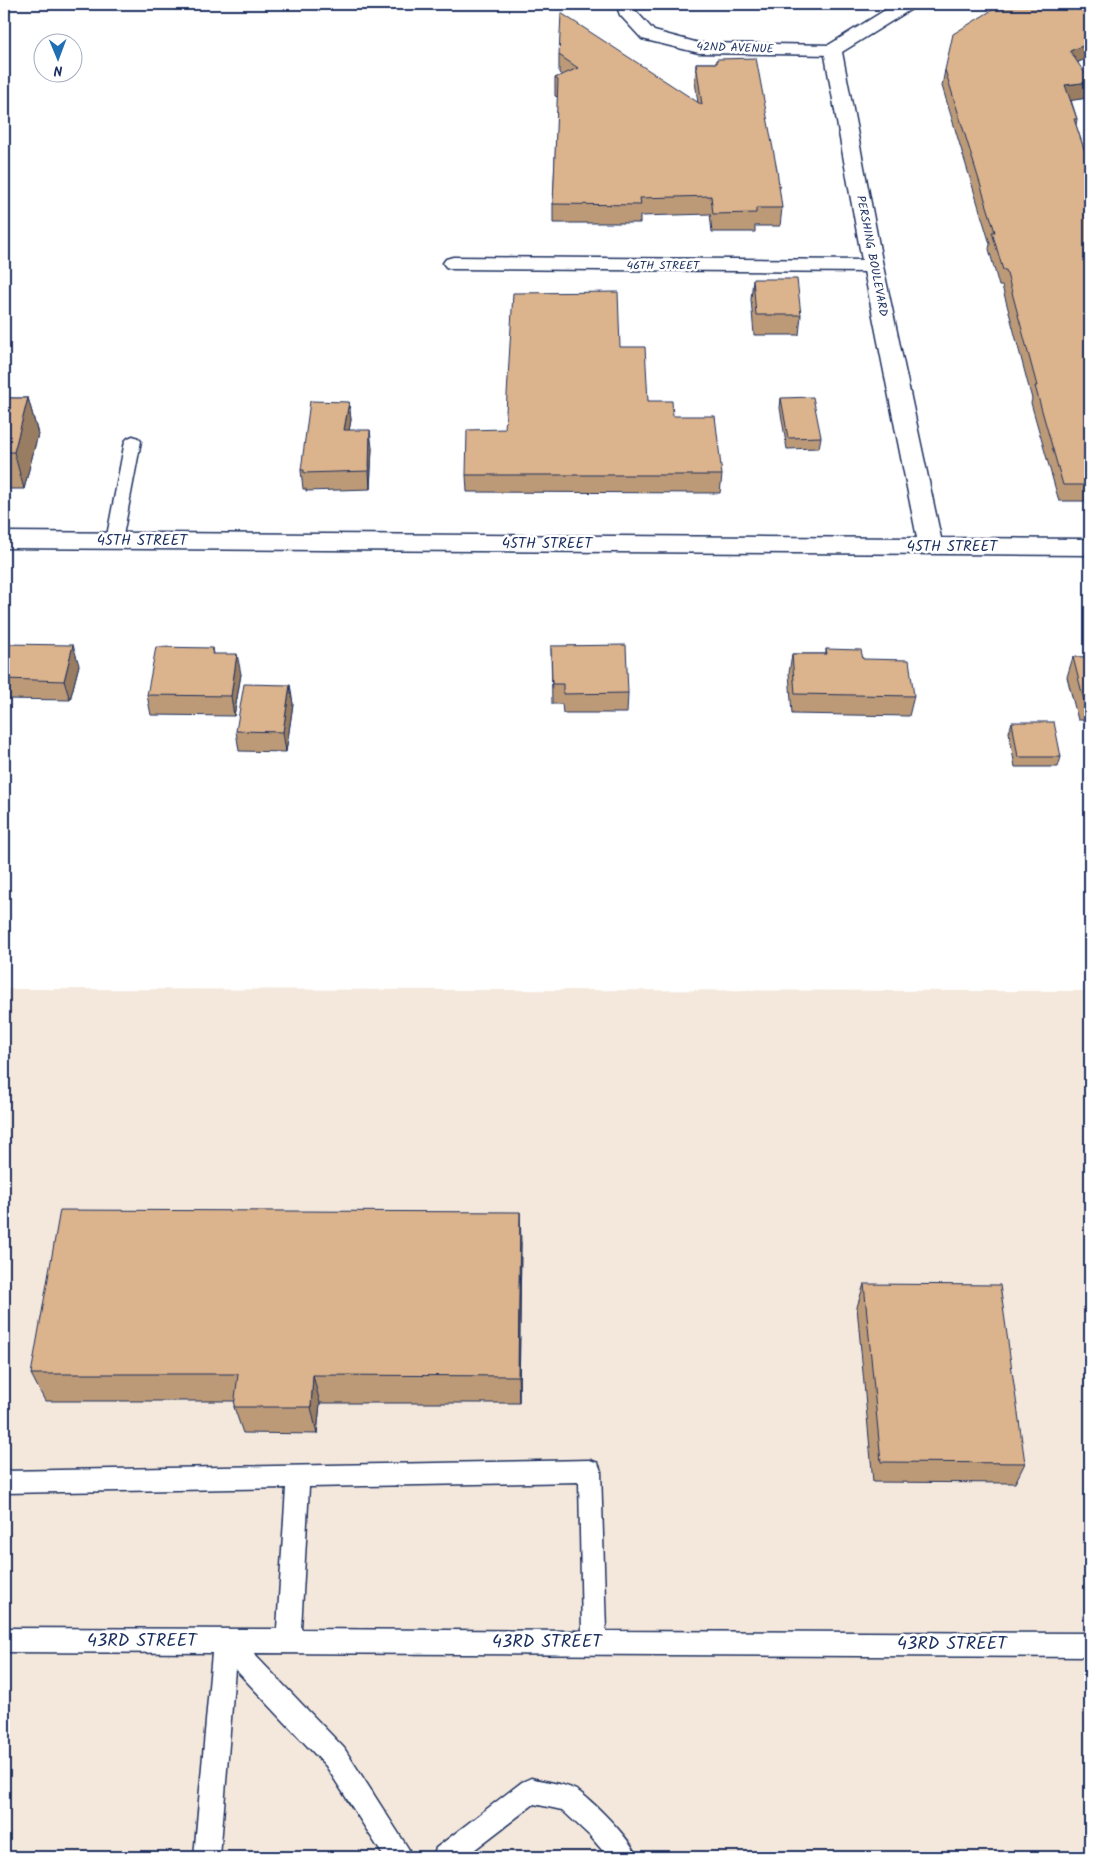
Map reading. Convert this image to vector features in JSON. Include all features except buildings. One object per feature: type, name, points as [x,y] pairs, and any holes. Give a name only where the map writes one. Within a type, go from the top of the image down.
[{"type":"street","name":"42ND AVENUE","points":[[625,4],[626,11],[648,36],[700,48],[833,50]]},
{"type":"street","points":[[833,50],[907,4]]},
{"type":"street","name":"PERSHING BOULEVARD","points":[[833,50],[873,266],[931,547]]},
{"type":"street","name":"46TH STREET","points":[[453,263],[873,266]]},
{"type":"street","name":"45TH STREET","points":[[4,540],[1090,547]]},
{"type":"lane","points":[[114,541],[133,441]]},
{"type":"lane","points":[[4,1482],[590,1471],[594,1642]]},
{"type":"lane","points":[[288,1642],[298,1477]]},
{"type":"lane","name":"43RD STREET","points":[[4,1640],[1090,1645]]},
{"type":"lane","points":[[207,1857],[225,1641]]},
{"type":"lane","points":[[225,1641],[334,1758],[399,1857]]},
{"type":"lane","points":[[445,1857],[531,1791],[568,1799],[599,1827],[625,1857]]},
{"type":"shaded area","points":[[4,989],[1090,991],[1090,1857],[4,1857]]}]
